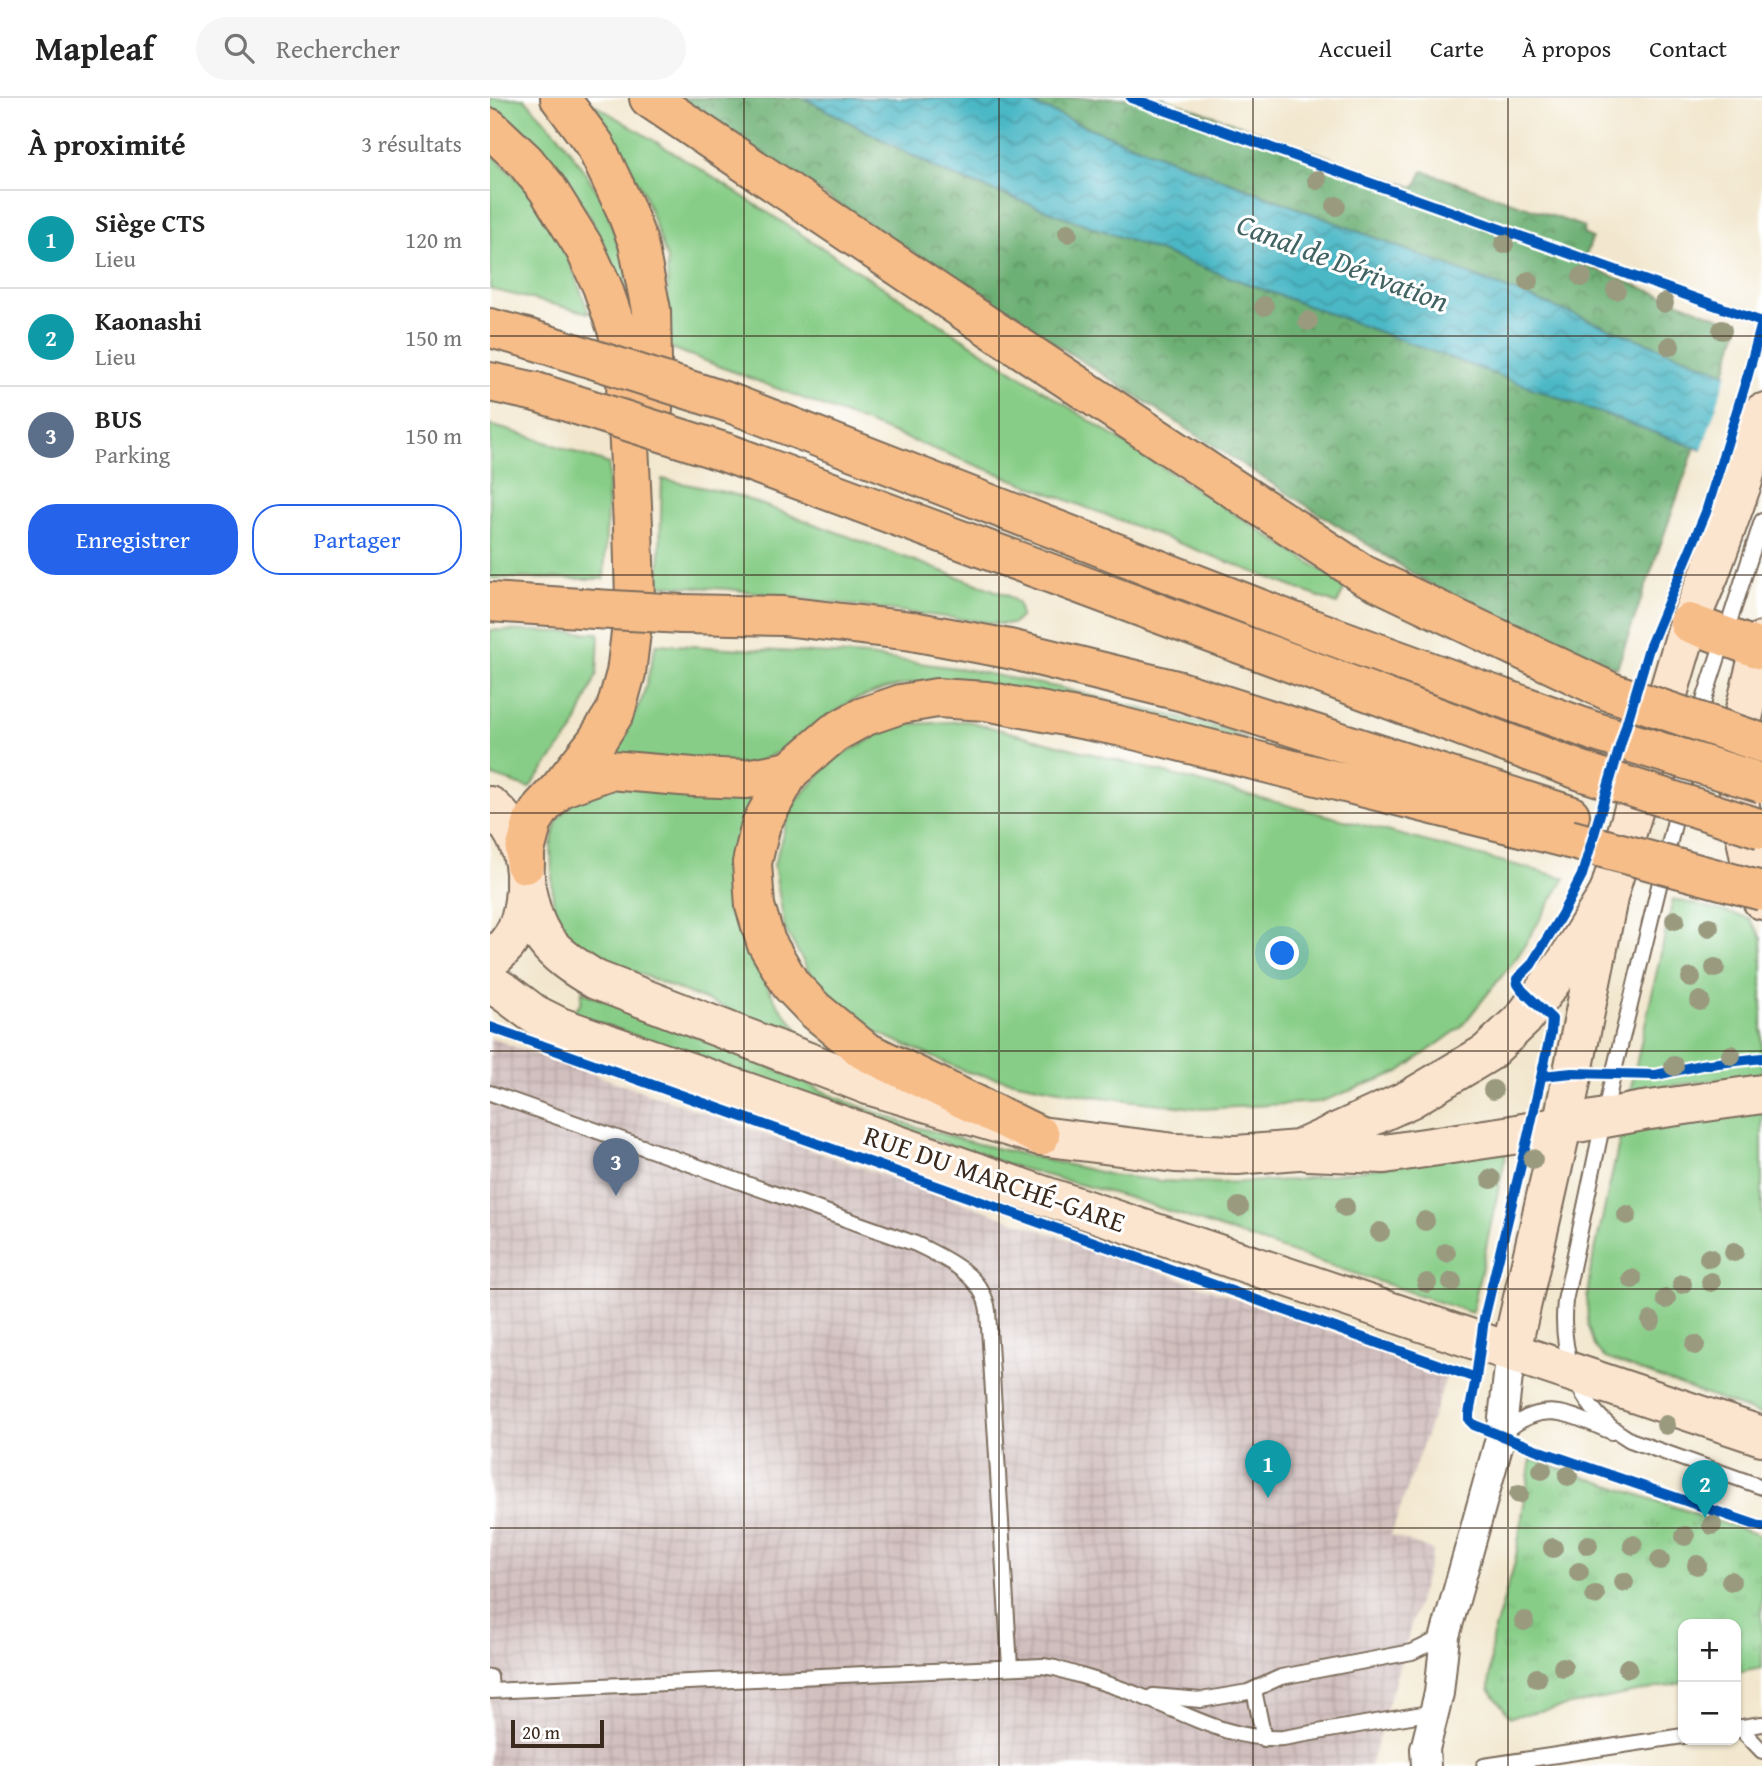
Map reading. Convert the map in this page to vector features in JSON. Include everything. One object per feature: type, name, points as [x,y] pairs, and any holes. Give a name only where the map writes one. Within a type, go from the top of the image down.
[{"type":"highway","points":[[560,98],[595,145],[610,175],[638,243],[645,274],[651,310],[654,399],[650,452],[633,526]]},
{"type":"highway","points":[[649,98],[1364,575],[1611,692],[1762,743]]},
{"type":"highway","points":[[490,128],[547,188],[586,249],[602,286],[618,332],[626,384],[633,526],[635,600],[626,673],[615,712],[596,743],[533,821],[525,851],[525,872]]},
{"type":"highway","points":[[490,328],[730,403],[1307,627],[1596,732],[1762,783]]},
{"type":"highway","points":[[490,382],[536,392],[727,453],[1587,774],[1762,829]]},
{"type":"highway","points":[[490,602],[682,614],[783,616],[912,631],[1009,649],[1180,691],[1572,828],[1762,891]]},
{"type":"highway","points":[[1689,623],[1752,644]]},
{"type":"highway","points":[[1040,1136],[866,1051],[815,1010],[791,985],[766,942],[755,905],[752,863],[761,824],[790,771],[834,733],[863,717],[901,704],[936,698],[986,701],[1118,726],[1762,869]]},
{"type":"highway","points":[[560,788],[610,770],[746,779],[790,771]]},
{"type":"main road","points":[[1511,1351],[1562,1126],[1609,893],[1689,623],[1743,481],[1762,413]]},
{"type":"main road","points":[[1752,644],[1740,730],[1739,801],[1755,885],[1762,900]]},
{"type":"main road","points":[[490,806],[511,827],[521,846],[533,918],[542,936],[572,965],[596,980],[868,1085],[1040,1136],[1175,1153],[1237,1155],[1298,1150],[1384,1154],[1762,1094]]},
{"type":"main road","points":[[490,960],[512,939],[520,923],[524,907],[525,872]]},
{"type":"main road","points":[[1298,1150],[1410,1099],[1487,1053],[1522,1019],[1566,962],[1609,893]]},
{"type":"main road","name":"RUE DU MARCHÉ-GARE","points":[[490,983],[534,1014],[560,1027],[1030,1191],[1762,1436]]},
{"type":"street","points":[[1426,1766],[1425,1749],[1439,1693],[1445,1636],[1501,1435],[1511,1351]]},
{"type":"lane","points":[[1630,1440],[1598,1414],[1572,1371],[1564,1326],[1565,1306],[1613,1075],[1705,697],[1752,644],[1762,521]]},
{"type":"lane","points":[[490,1093],[916,1244],[974,1280],[987,1301],[988,1311],[1010,1667]]},
{"type":"lane","points":[[1501,1435],[1533,1414],[1549,1411],[1563,1413],[1762,1487]]},
{"type":"lane","points":[[1137,1694],[1201,1700],[1254,1690],[1281,1677],[1412,1652],[1445,1636]]},
{"type":"lane","points":[[490,1687],[1031,1666],[1055,1668],[1137,1694],[1236,1734],[1264,1739],[1434,1712]]},
{"type":"lane","points":[[1254,1690],[1264,1739]]},
{"type":"lane","points":[[1741,1728],[1762,1724]]},
{"type":"lane","points":[[1741,1731],[1762,1751]]},
{"type":"lane","points":[[1484,1766],[1678,1737]]},
{"type":"shaded area","points":[[490,1038],[1448,1372],[1391,1535],[1433,1551],[1370,1766],[490,1766]]},
{"type":"green space","points":[[490,98],[524,98],[561,138],[603,199],[626,267],[629,314],[590,216],[528,134],[490,106]]},
{"type":"green space","points":[[584,98],[694,165],[1346,586],[1337,604],[669,347],[667,259],[643,191]]},
{"type":"green space","points":[[674,98],[804,98],[945,173],[1695,447],[1617,668],[1461,604]]},
{"type":"green space","points":[[1019,98],[1164,98],[1415,188],[1423,171],[1584,227],[1583,234],[1592,238],[1583,265],[1739,325],[1725,373],[1087,127]]},
{"type":"green space","points":[[490,152],[527,189],[566,252],[589,313],[490,289]]},
{"type":"green space","points":[[490,425],[609,464],[604,579],[490,578]]},
{"type":"green space","points":[[662,479],[733,494],[1007,595],[1018,603],[1021,616],[1013,624],[999,624],[728,589],[659,585]]},
{"type":"green space","points":[[490,630],[599,633],[597,674],[573,731],[529,788],[490,775]]},
{"type":"green space","points":[[656,644],[866,656],[964,669],[1061,688],[1227,730],[1247,739],[917,682],[885,689],[851,701],[780,751],[752,765],[617,756],[615,749],[643,697]]},
{"type":"green space","points":[[967,721],[1565,878],[1518,956],[1461,1027],[1399,1072],[1320,1102],[1202,1109],[1084,1095],[967,1072],[862,1026],[816,984],[785,929],[774,865],[791,807],[834,759],[896,725]]},
{"type":"green space","points":[[616,786],[749,795],[754,798],[745,938],[759,973],[778,1005],[797,1028],[796,1034],[790,1034],[600,958],[576,943],[560,924],[553,904],[551,845],[557,820],[574,801]]},
{"type":"green space","points":[[1673,899],[1749,918],[1762,938],[1762,1075],[1630,1092]]},
{"type":"green space","points":[[582,991],[765,1064],[835,1097],[913,1126],[1112,1175],[1162,1181],[1220,1183],[1294,1180],[1507,1149],[1472,1313],[1130,1198],[1008,1165],[570,1013],[581,1003]]},
{"type":"green space","points":[[1762,1110],[1762,1415],[1605,1358],[1594,1346],[1588,1326],[1587,1299],[1590,1273],[1622,1130]]},
{"type":"green space","points":[[1531,1459],[1762,1536],[1762,1668],[1741,1672],[1741,1619],[1678,1619],[1678,1684],[1510,1717],[1489,1689],[1492,1639],[1515,1562]]},
{"type":"water","name":"Canal de Dérivation","points":[[804,98],[1019,98],[1087,127],[1762,387],[1762,472],[945,173]]},
{"type":"pier","points":[[1728,371],[1762,383],[1762,475],[1701,453]]},
{"type":"cycle path","points":[[1131,98],[1762,322]]},
{"type":"cycle path","points":[[1762,323],[1706,512],[1649,648],[1582,875],[1531,965],[1517,979],[1522,990],[1552,1019],[1551,1032],[1484,1319],[1469,1414],[1469,1420],[1474,1425],[1540,1451],[1762,1527]]},
{"type":"cycle path","points":[[490,1027],[1476,1378]]},
{"type":"cycle path","points":[[1542,1076],[1572,1073],[1656,1075],[1701,1065],[1762,1058]]},
{"type":"place","name":"BUS","points":[[616,1196]]},
{"type":"place","name":"Siège CTS","points":[[1268,1498]]},
{"type":"place","name":"Kaonashi","points":[[1705,1518]]}]
